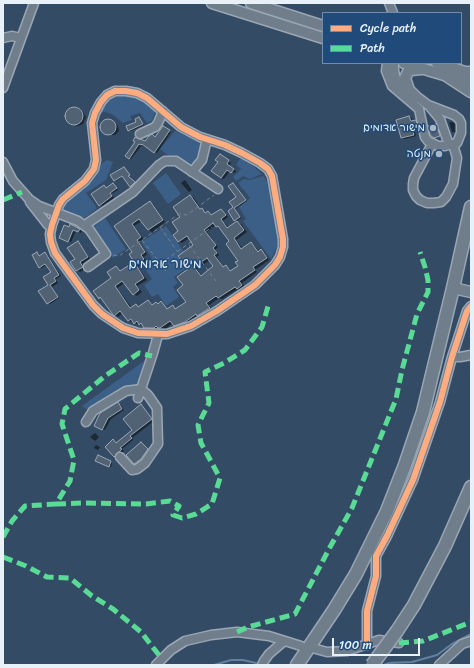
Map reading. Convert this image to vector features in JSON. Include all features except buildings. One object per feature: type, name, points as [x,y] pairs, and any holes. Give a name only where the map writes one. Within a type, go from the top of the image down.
[{"type":"highway","points":[[448,76],[471,91]]},
{"type":"highway","points":[[297,665],[356,574],[387,511],[405,465],[423,412],[471,207]]},
{"type":"highway","points":[[372,665],[398,637],[445,546],[471,487]]},
{"type":"main road","points":[[212,3],[322,38]]},
{"type":"main road","points":[[251,3],[322,26]]},
{"type":"main road","points":[[408,64],[448,76],[470,76]]},
{"type":"main road","points":[[440,64],[470,76]]},
{"type":"main road","points":[[414,96],[407,86],[405,78],[411,70],[422,68]]},
{"type":"main road","points":[[453,288],[471,286]]},
{"type":"main road","points":[[453,288],[471,292]]},
{"type":"street","points":[[3,88],[34,3]]},
{"type":"street","points":[[389,3],[394,12]]},
{"type":"street","points":[[3,38],[12,36],[21,38]]},
{"type":"street","points":[[387,64],[386,71],[392,86],[419,109],[425,137],[428,141],[438,146],[457,143],[461,133],[461,123],[459,119],[454,115],[414,96],[398,82],[394,70],[394,64]]},
{"type":"street","points":[[115,91],[137,93],[147,98],[181,127],[191,133],[207,139],[242,153],[268,169],[272,176],[283,239],[283,247],[280,257],[275,265],[255,285],[206,318],[191,326],[158,335],[138,333],[123,328],[102,314],[93,305],[55,253],[50,234],[56,212],[63,199],[85,181],[94,169],[96,160],[92,123],[98,108],[108,95],[115,91]]},
{"type":"street","points":[[426,103],[440,119],[457,158],[453,184],[446,197],[441,202],[426,203],[416,196],[413,190],[413,184],[414,178],[432,144]]},
{"type":"street","points":[[140,134],[155,127],[163,111]]},
{"type":"street","points":[[192,172],[202,160],[207,139]]},
{"type":"street","points":[[85,225],[133,192],[159,165],[165,161],[176,161],[218,189]]},
{"type":"street","points":[[3,162],[13,181],[36,211],[48,225],[52,225]]},
{"type":"street","points":[[27,198],[39,206],[85,225],[106,254],[88,266]]},
{"type":"street","points":[[367,645],[367,611],[376,576],[376,556],[413,480],[440,402],[452,357],[467,311],[471,306]]},
{"type":"street","points":[[138,398],[154,353],[158,335]]},
{"type":"street","points":[[452,357],[471,355]]},
{"type":"street","points":[[86,422],[93,411],[126,391],[141,389],[148,395],[157,408],[158,444],[145,463],[136,469],[132,470],[120,457]]},
{"type":"street","points":[[156,665],[171,650],[185,641],[200,637],[238,632],[269,636],[283,642],[301,646]]},
{"type":"street","points":[[316,649],[327,652],[347,651],[379,640],[398,637]]},
{"type":"street","points":[[439,665],[462,644],[471,641]]},
{"type":"street","points":[[262,665],[269,654],[283,642]]},
{"type":"path","points":[[106,254],[118,256],[179,214],[187,215],[214,195],[218,189]]},
{"type":"path","points":[[160,227],[178,252]]},
{"type":"path","points":[[160,264],[212,227]]},
{"type":"path","points":[[142,240],[166,271]]},
{"type":"path","points":[[189,244],[216,281]]},
{"type":"shaded area","points":[[130,95],[143,100],[156,110],[152,121],[147,123],[140,113],[130,116],[132,120],[123,123],[112,114],[101,111],[111,99],[117,96]]},
{"type":"shaded area","points":[[175,131],[201,143],[198,159],[189,166],[175,157],[169,156],[160,149]]},
{"type":"shaded area","points":[[241,157],[262,174],[250,179],[243,176],[236,181],[233,177],[241,169],[236,165]]},
{"type":"shaded area","points":[[107,160],[113,162],[106,180],[86,193],[97,208],[85,218],[61,210],[66,203],[95,175],[101,164]]},
{"type":"shaded area","points":[[166,173],[181,194],[168,204],[153,183]]},
{"type":"shaded area","points":[[263,176],[266,179],[279,239],[278,245],[271,259],[243,221],[246,219],[239,207],[250,198],[238,183],[244,179],[250,180]]},
{"type":"shaded area","points":[[105,218],[126,249],[113,258],[92,228]]},
{"type":"shaded area","points":[[166,226],[184,252],[177,256],[185,269],[174,277],[178,283],[173,287],[179,297],[166,306],[158,294],[152,297],[144,285],[152,279],[142,264],[152,258],[141,242]]},
{"type":"shaded area","points":[[144,361],[139,386],[90,412],[82,406]]},
{"type":"waterway","points":[[384,665],[389,663],[412,662],[437,655],[452,644],[471,634]]},
{"type":"waterway","points":[[214,665],[231,660],[243,660],[256,663]]},
{"type":"marked path","points":[[3,200],[22,192]]},
{"type":"marked path","points":[[237,632],[248,627],[295,614],[352,508],[396,399],[417,314],[428,292],[428,280],[420,252]]},
{"type":"marked path","points":[[56,504],[146,504],[170,501],[179,506],[173,515],[182,518],[196,514],[212,504],[220,478],[201,443],[198,425],[209,403],[205,372],[224,363],[245,350],[262,327],[269,303]]},
{"type":"marked path","points":[[3,537],[12,521],[25,506],[56,504],[70,481],[74,460],[62,424],[65,409],[105,376],[139,353],[152,356]]},
{"type":"marked path","points":[[3,557],[26,566],[47,577],[70,578],[92,596],[113,609],[141,632],[162,659]]},
{"type":"marked path","points":[[399,643],[423,641],[471,622]]},
{"type":"cycle path","points":[[115,91],[137,93],[147,98],[181,127],[200,137],[225,145],[242,153],[268,169],[272,176],[283,239],[283,247],[280,257],[275,265],[255,285],[217,311],[191,326],[167,334],[138,333],[123,328],[102,314],[93,305],[55,253],[51,242],[50,234],[59,205],[63,199],[85,181],[94,169],[96,160],[92,123],[101,102],[107,95],[115,91]]},
{"type":"cycle path","points":[[367,645],[367,611],[376,576],[376,556],[413,480],[440,402],[452,357],[467,311],[471,306]]},
{"type":"place","name":"מישור אדומים","points":[[433,128]]},
{"type":"place","name":"מנטה","points":[[439,154]]},
{"type":"district","name":"מישור אדומים","points":[[165,265]]}]
